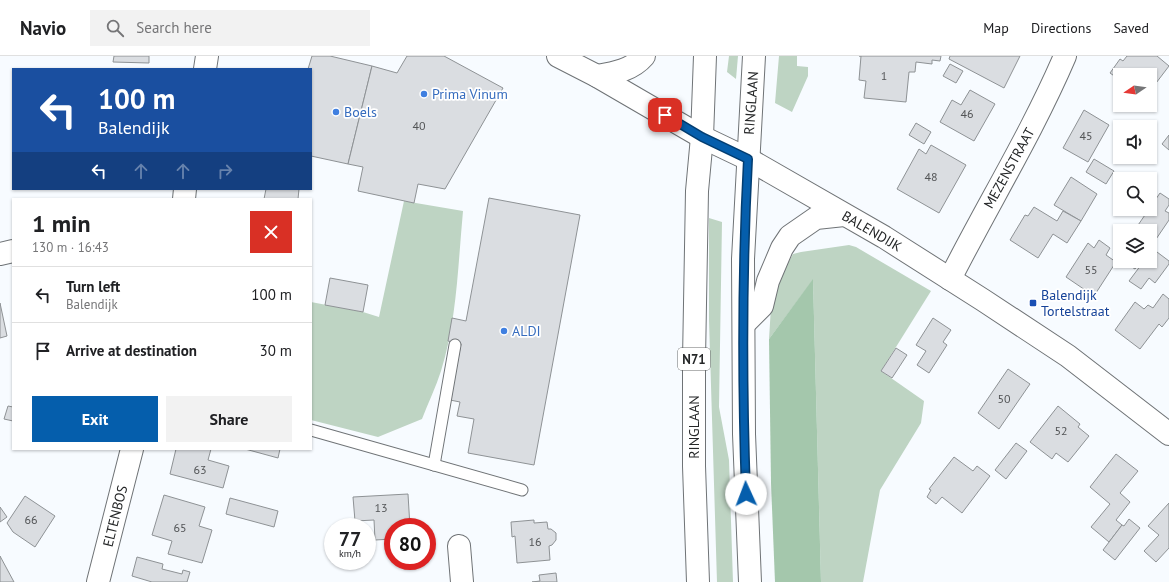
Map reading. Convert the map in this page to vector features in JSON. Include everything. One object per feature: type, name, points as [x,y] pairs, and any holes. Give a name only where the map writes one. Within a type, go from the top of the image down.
[{"type":"main road","points":[[205,68],[207,56]]},
{"type":"main road","name":"BALENDIJK","points":[[558,56],[597,76],[702,137],[748,159],[884,237],[1068,356],[1169,434]]},
{"type":"main road","points":[[597,76],[622,71],[639,62],[644,56]]},
{"type":"main road","name":"RINGLAAN","points":[[698,582],[694,466],[694,360],[697,191],[702,137],[705,56]]},
{"type":"main road","name":"RINGLAAN","points":[[750,582],[744,434],[743,259],[754,56]]},
{"type":"main road","name":"MEZENSTRAAT","points":[[950,279],[970,239],[1029,134],[1065,56]]},
{"type":"main road","points":[[744,324],[762,306],[768,281],[782,248],[790,236],[816,218],[844,215]]},
{"type":"main road","points":[[0,254],[12,251]]},
{"type":"main road","name":"ELTENBOS","points":[[98,582],[132,450]]},
{"type":"main road","points":[[459,546],[462,582]]},
{"type":"lane","points":[[434,465],[455,345]]},
{"type":"lane","points":[[312,430],[522,490]]},
{"type":"green space","points":[[729,56],[738,56],[736,79],[727,72]]},
{"type":"green space","points":[[779,56],[797,56],[797,66],[808,67],[808,76],[792,112],[775,103]]},
{"type":"green space","points":[[404,201],[463,211],[454,312],[441,371],[422,419],[378,437],[312,420],[312,302],[363,312],[379,317]]},
{"type":"green space","points":[[709,218],[722,222],[719,407],[729,460],[733,582],[717,582],[709,320]]},
{"type":"green space","points":[[849,245],[856,247],[931,291],[881,371],[924,401],[921,423],[880,490],[863,582],[821,582],[813,280],[769,339],[771,307],[780,277],[793,254]]},
{"type":"green space","points":[[813,279],[821,582],[775,582],[771,483],[769,339]]},
{"type":"building","points":[[114,56],[149,56],[149,63],[113,62]]},
{"type":"building","name":"Boels","points":[[312,56],[330,56],[372,66],[348,164],[312,156],[312,68],[308,68]]},
{"type":"building","points":[[407,56],[444,56],[503,88],[445,189],[418,184],[414,203],[358,191],[363,167],[348,164],[372,66],[397,73]]},
{"type":"building","points":[[861,56],[941,56],[940,61],[932,60],[932,64],[916,62],[915,72],[909,72],[906,102],[864,98],[866,81],[859,80]]},
{"type":"building","points":[[950,56],[1020,56],[1004,88],[949,59]]},
{"type":"building","points":[[1127,56],[1157,56],[1169,66],[1157,82],[1157,68],[1114,68],[1120,59],[1123,61]]},
{"type":"building","points":[[950,64],[963,71],[956,83],[943,76]]},
{"type":"building","points":[[970,90],[995,104],[974,141],[940,122],[952,100],[961,105]]},
{"type":"building","points":[[1084,110],[1109,125],[1088,162],[1063,148]]},
{"type":"building","points":[[916,123],[931,132],[924,144],[909,135]]},
{"type":"building","points":[[1169,135],[1169,150],[1162,144]]},
{"type":"building","points":[[931,145],[966,165],[939,213],[897,189],[919,149],[926,154]]},
{"type":"building","points":[[1094,159],[1114,171],[1106,184],[1086,172]]},
{"type":"building","points":[[1071,177],[1097,194],[1081,221],[1054,205]]},
{"type":"building","points":[[266,190],[299,190],[298,198],[264,198]]},
{"type":"building","points":[[1160,193],[1169,199],[1169,205],[1165,211],[1169,213],[1169,220],[1157,238],[1157,224],[1139,224],[1144,216],[1157,216],[1157,197]]},
{"type":"building","name":"ALDI","points":[[489,198],[580,215],[534,465],[468,453],[474,419],[457,416],[460,402],[450,400],[461,344],[448,341],[452,318],[466,321]]},
{"type":"building","points":[[1034,207],[1057,221],[1063,211],[1081,221],[1067,243],[1053,234],[1038,258],[1010,240],[1025,215],[1028,216]]},
{"type":"building","points":[[1099,240],[1110,248],[1106,255],[1113,260],[1113,267],[1094,296],[1066,277],[1088,243],[1094,248]]},
{"type":"building","points":[[1157,252],[1169,261],[1169,264],[1155,283],[1149,278],[1141,289],[1129,281],[1139,268],[1157,268]]},
{"type":"building","points":[[330,278],[368,285],[363,312],[325,305]]},
{"type":"building","points":[[1163,294],[1169,299],[1169,318],[1162,327],[1159,324],[1140,349],[1115,330],[1135,302],[1144,309],[1148,305],[1153,308]]},
{"type":"building","points":[[0,303],[7,336],[0,338]]},
{"type":"building","points":[[933,318],[951,330],[943,342],[947,345],[929,373],[917,365],[926,351],[916,345]]},
{"type":"building","points":[[896,348],[907,355],[892,378],[881,371]]},
{"type":"building","points":[[1008,369],[1030,384],[999,429],[978,413]]},
{"type":"building","points":[[8,406],[12,407],[12,421],[4,419]]},
{"type":"building","points":[[1058,406],[1080,424],[1078,427],[1089,436],[1068,462],[1056,453],[1052,459],[1030,442]]},
{"type":"building","points":[[1016,443],[1027,451],[1006,479],[995,470]]},
{"type":"building","points":[[176,450],[211,450],[208,460],[229,466],[223,488],[170,474]]},
{"type":"building","points":[[249,450],[280,450],[278,458]]},
{"type":"building","points":[[1116,454],[1138,471],[1120,493],[1130,502],[1116,520],[1122,525],[1109,542],[1091,527],[1110,504],[1090,487]]},
{"type":"building","points":[[954,457],[973,471],[977,466],[990,476],[962,513],[942,497],[936,504],[927,497],[931,490],[929,489]]},
{"type":"building","points":[[408,494],[409,518],[384,518],[384,540],[376,540],[376,518],[355,518],[353,497]]},
{"type":"building","points":[[164,495],[205,507],[199,526],[212,530],[202,563],[168,554],[172,541],[152,535]]},
{"type":"building","points":[[25,496],[55,516],[35,547],[13,532],[7,523]]},
{"type":"building","points":[[230,498],[278,511],[274,527],[226,514]]},
{"type":"building","points":[[1169,503],[1169,548],[1156,562],[1144,551],[1159,535],[1148,526]]},
{"type":"building","points":[[0,507],[7,517],[0,522]]},
{"type":"building","points":[[1129,519],[1140,528],[1115,560],[1103,550],[1122,525],[1124,526]]},
{"type":"building","points":[[534,520],[534,523],[547,522],[548,529],[551,529],[556,533],[556,540],[549,546],[550,560],[517,563],[515,536],[512,537],[511,522]]},
{"type":"building","points":[[0,556],[14,582],[0,582]]},
{"type":"building","points":[[137,557],[163,564],[162,569],[182,574],[183,570],[190,572],[187,582],[152,582],[132,576]]},
{"type":"building","points":[[556,573],[557,582],[532,582],[540,581],[539,575]]},
{"type":"place","name":"Prima Vinum","points":[[424,94]]},
{"type":"place","name":"Boels","points":[[336,112]]},
{"type":"place","name":"Balendijk Tortelstraat","points":[[1033,303]]},
{"type":"place","name":"ALDI","points":[[504,331]]},
{"type":"route","points":[[665,115],[702,137],[748,159],[743,259],[744,434],[746,494]]}]
